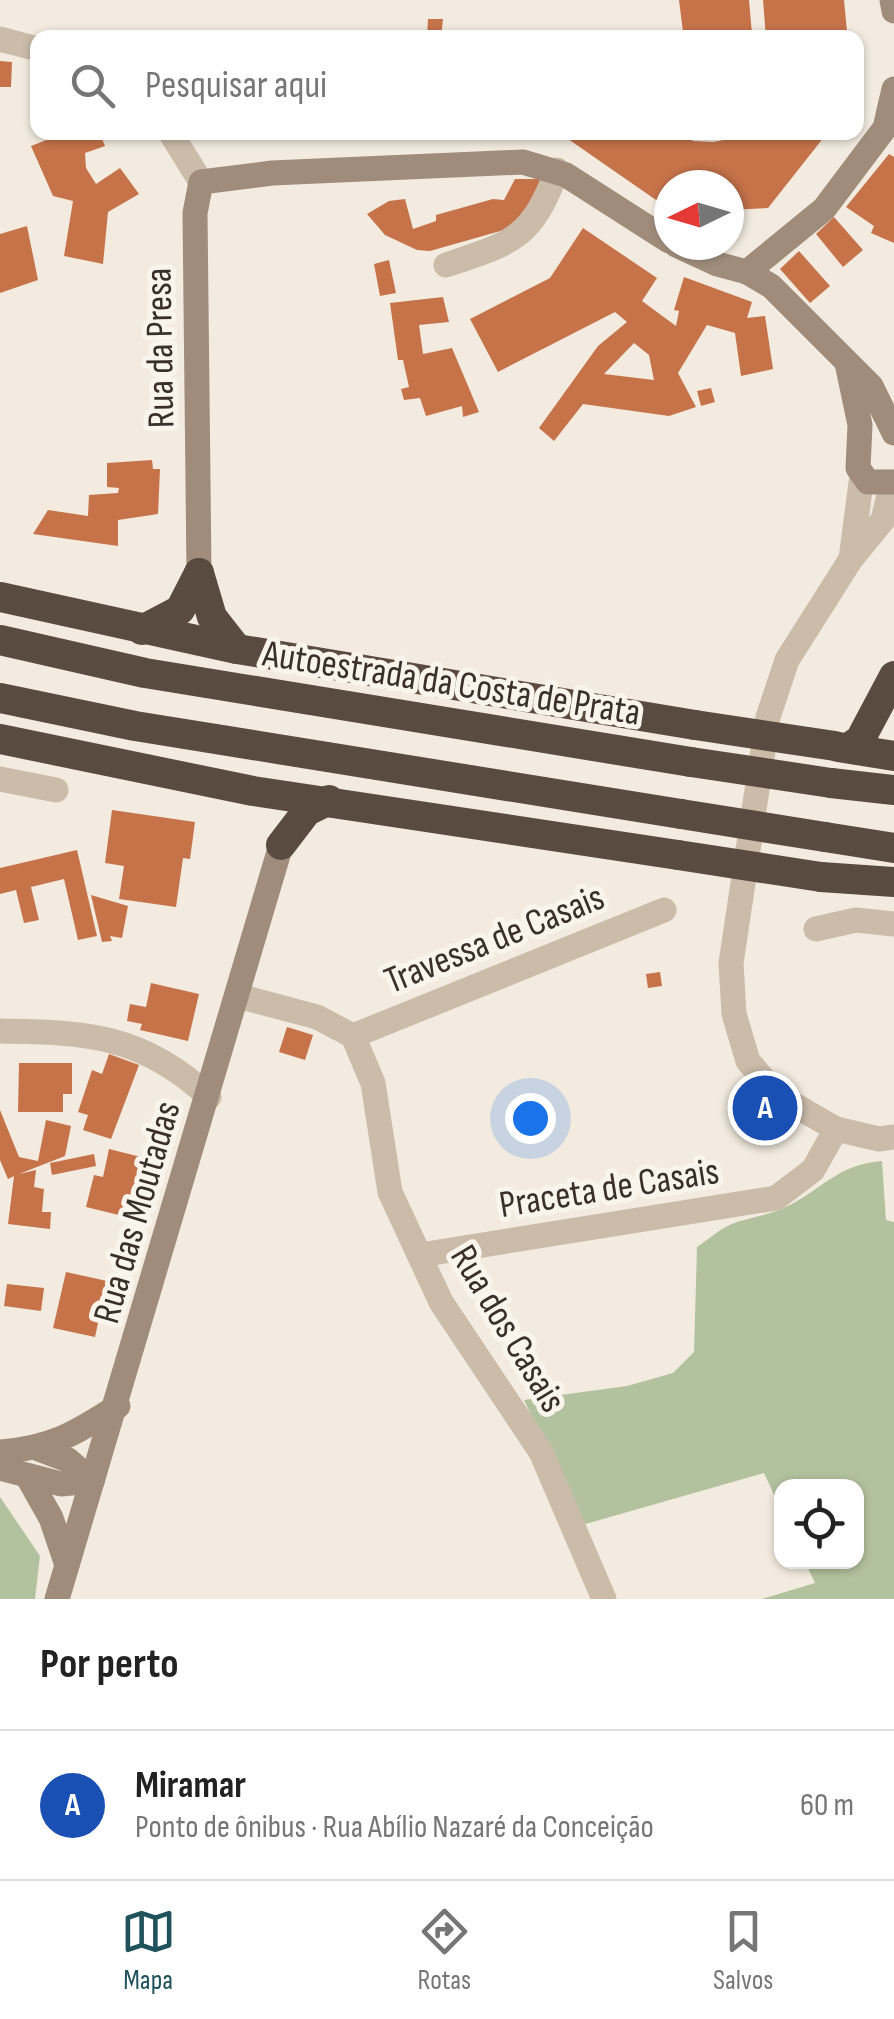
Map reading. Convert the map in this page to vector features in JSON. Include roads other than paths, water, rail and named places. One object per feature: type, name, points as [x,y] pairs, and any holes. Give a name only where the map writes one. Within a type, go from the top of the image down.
[{"type":"highway","points":[[142,630],[180,610],[199,573]]},
{"type":"highway","points":[[199,573],[212,616],[236,649]]},
{"type":"highway","points":[[0,597],[236,649],[894,756]]},
{"type":"highway","name":"Autoestrada da Costa de Prata","points":[[0,640],[145,673],[691,762],[894,790]]},
{"type":"highway","points":[[842,747],[860,740],[894,676]]},
{"type":"highway","points":[[0,698],[135,726],[894,848]]},
{"type":"highway","points":[[0,738],[253,790],[821,876],[894,882]]},
{"type":"highway","points":[[253,790],[282,845],[306,811],[329,800]]},
{"type":"street","points":[[892,0],[894,11]]},
{"type":"street","points":[[0,39],[30,47]]},
{"type":"street","points":[[747,272],[824,208],[886,128],[894,89]]},
{"type":"street","points":[[175,140],[201,182],[272,173],[523,162],[557,170],[654,231]]},
{"type":"street","points":[[446,264],[520,238],[543,209],[557,170]]},
{"type":"street","name":"Rua da Presa","points":[[199,573],[194,213],[201,182]]},
{"type":"street","points":[[708,260],[747,272],[805,316],[871,386],[894,434],[873,434],[860,444]]},
{"type":"street","points":[[847,363],[860,444],[856,460],[862,475],[852,559]]},
{"type":"street","points":[[862,475],[876,484],[893,483],[883,520],[852,559],[787,660],[765,736],[731,963],[734,1014],[748,1060],[777,1094],[836,1129],[879,1139],[894,1137]]},
{"type":"street","points":[[0,780],[56,790]]},
{"type":"street","name":"Rua das Moutadas","points":[[57,1599],[118,1406],[282,845]]},
{"type":"street","name":"Travessa de Casais","points":[[352,1036],[664,910]]},
{"type":"street","points":[[816,929],[856,920],[894,924]]},
{"type":"street","points":[[238,996],[317,1017],[352,1036]]},
{"type":"street","points":[[0,1031],[102,1036],[136,1046],[182,1072],[209,1096]]},
{"type":"street","name":"Rua dos Casais","points":[[352,1036],[373,1082],[390,1192],[441,1302],[541,1452],[604,1599]]},
{"type":"street","name":"Praceta de Casais","points":[[420,1255],[776,1198],[813,1170],[836,1129]]},
{"type":"street","points":[[0,1452],[39,1449],[74,1435],[118,1406]]},
{"type":"street","points":[[39,1449],[68,1460],[92,1481]]},
{"type":"street","points":[[0,1468],[61,1484],[92,1481]]},
{"type":"street","points":[[29,1478],[51,1518],[68,1565]]},
{"type":"place","name":"Miramar","points":[[765,1108]]}]
